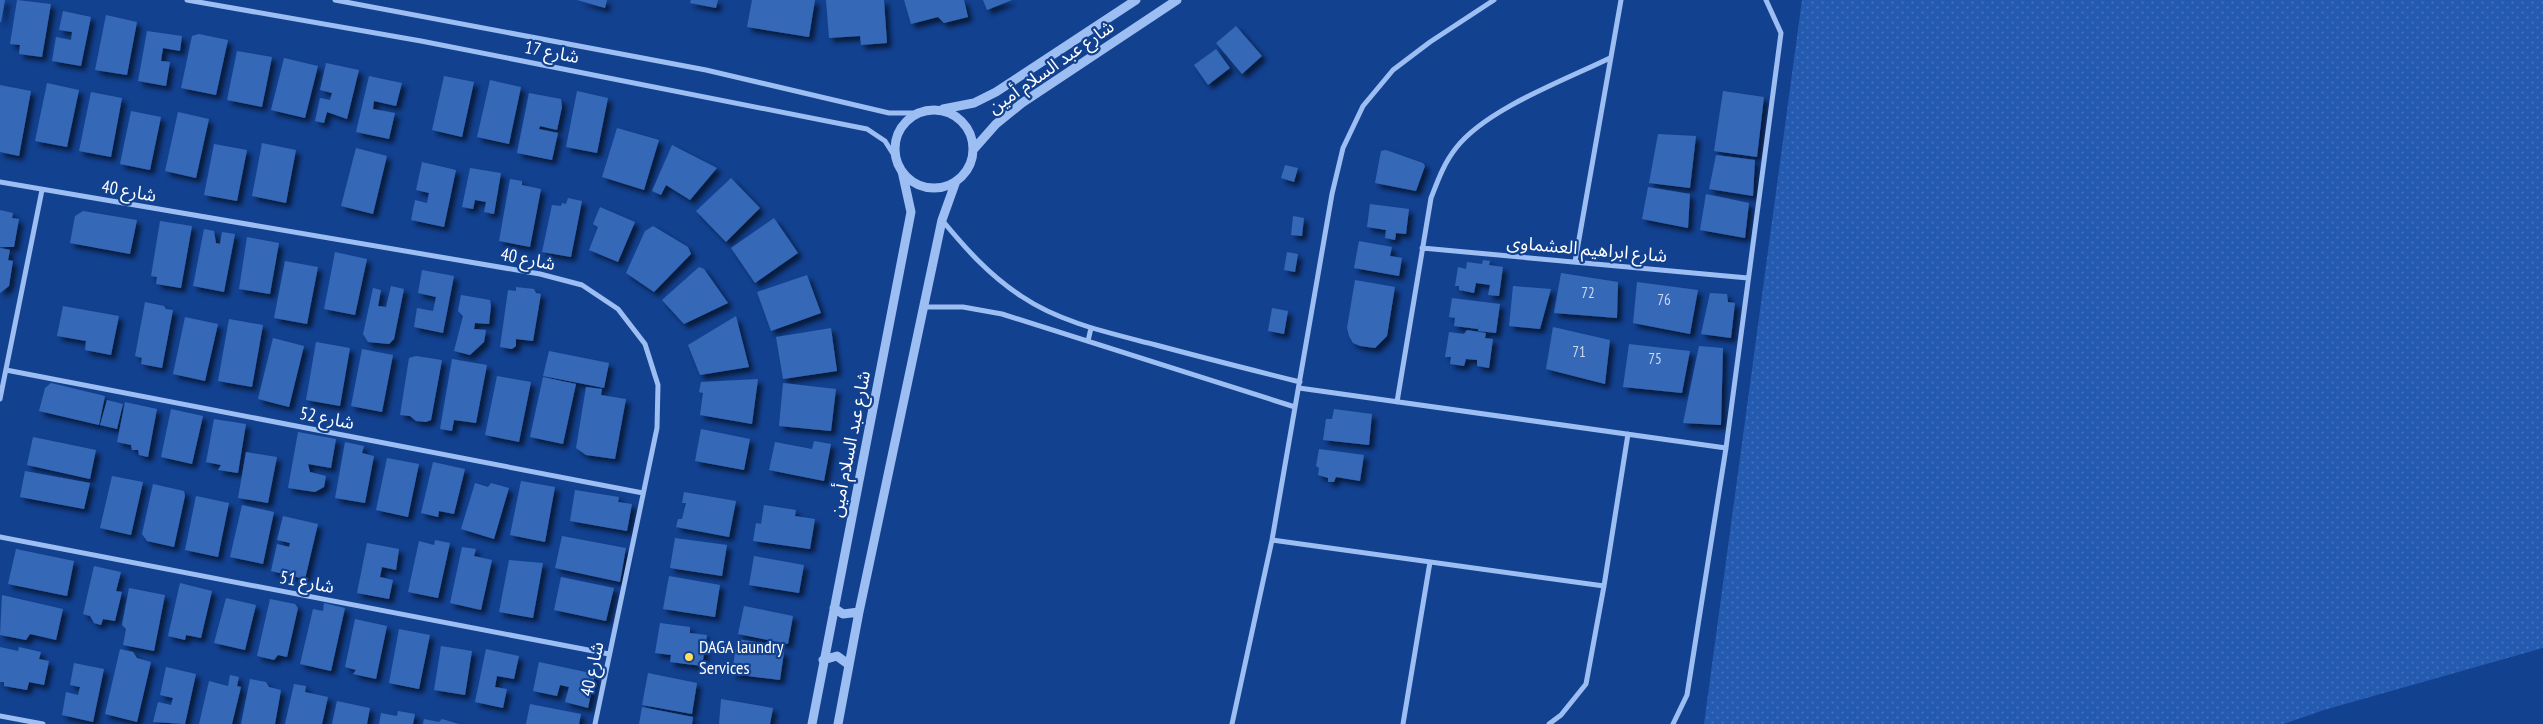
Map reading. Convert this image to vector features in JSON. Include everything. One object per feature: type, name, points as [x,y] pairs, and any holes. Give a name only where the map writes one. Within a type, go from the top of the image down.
[{"type":"street","name":"شارع 17","points":[[187,0],[421,41],[866,130],[880,136],[890,146],[897,160]]},
{"type":"street","name":"شارع 17","points":[[335,0],[706,70],[890,113],[919,113]]},
{"type":"street","name":"شارع عبد السلام أمين","points":[[935,110],[966,105],[996,92],[1136,0]]},
{"type":"street","name":"شارع عبد السلام أمين","points":[[974,150],[996,124],[1022,103],[1177,0]]},
{"type":"street","points":[[1232,724],[1272,540],[1332,194],[1343,148],[1363,106],[1393,70],[1430,42],[1494,0]]},
{"type":"street","points":[[1575,262],[1621,0]]},
{"type":"street","points":[[1672,724],[1687,695],[1726,448],[1781,33],[1766,0]]},
{"type":"street","points":[[1397,402],[1431,198],[1441,171],[1456,147],[1477,127],[1501,111],[1610,58]]},
{"type":"street","points":[[838,724],[848,664],[942,220],[956,181],[968,167],[974,150],[967,126],[958,117],[947,112],[935,110],[919,113],[909,119],[896,138],[897,160],[902,171],[910,180],[921,186],[933,188],[945,186],[956,181]]},
{"type":"street","name":"شارع عبد السلام أمين","points":[[812,724],[911,212],[902,171]]},
{"type":"street","name":"شارع 40","points":[[0,182],[540,274],[582,285],[618,309],[644,344],[658,385],[657,428],[595,724]]},
{"type":"street","points":[[0,400],[42,190]]},
{"type":"street","points":[[942,220],[965,249],[1000,281],[1022,297],[1055,315],[1091,328],[1299,385],[1397,402],[1726,448]]},
{"type":"street","name":"شارع ابراهيم العشماوى","points":[[1422,248],[1748,278]]},
{"type":"street","points":[[924,306],[963,307],[1002,314],[1295,407]]},
{"type":"street","points":[[1088,341],[1091,328]]},
{"type":"street","name":"شارع 52","points":[[6,370],[643,493]]},
{"type":"street","points":[[1549,724],[1561,716],[1586,684],[1604,586],[1628,434]]},
{"type":"street","name":"شارع 51","points":[[0,537],[609,654]]},
{"type":"street","points":[[1272,540],[1604,586]]},
{"type":"street","points":[[1403,724],[1430,562]]},
{"type":"street","points":[[834,608],[843,614],[859,612]]},
{"type":"street","points":[[823,660],[837,656],[848,664]]},
{"type":"street","points":[[0,716],[43,724]]},
{"type":"shaded area","points":[[1802,0],[2543,0],[2543,648],[2324,710],[2284,724],[1704,724]]},
{"type":"building","points":[[0,0],[5,0],[1,22],[0,22]]},
{"type":"building","points":[[17,0],[51,4],[42,57],[19,54],[20,45],[10,44]]},
{"type":"building","points":[[577,0],[607,0],[605,8]]},
{"type":"building","points":[[691,0],[718,0],[716,8],[690,3]]},
{"type":"building","points":[[752,0],[815,0],[809,37],[747,27]]},
{"type":"building","points":[[826,0],[884,0],[887,43],[861,45],[860,36],[829,38]]},
{"type":"building","points":[[904,0],[964,0],[968,17],[944,23],[938,17],[911,24]]},
{"type":"building","points":[[983,0],[1012,0],[987,10]]},
{"type":"building","points":[[63,11],[91,17],[81,66],[52,61],[56,37],[71,40],[72,32],[59,30]]},
{"type":"building","points":[[106,15],[137,22],[127,75],[95,70]]},
{"type":"building","points":[[1236,26],[1262,56],[1242,74],[1216,43]]},
{"type":"building","points":[[147,31],[182,36],[180,51],[163,48],[161,61],[170,62],[166,86],[138,81]]},
{"type":"building","points":[[199,34],[228,40],[216,95],[181,88],[192,36]]},
{"type":"building","points":[[1216,49],[1230,68],[1208,85],[1194,65]]},
{"type":"building","points":[[237,51],[272,57],[262,107],[227,100]]},
{"type":"building","points":[[284,58],[318,66],[305,118],[271,110]]},
{"type":"building","points":[[326,63],[359,70],[347,119],[327,112],[324,123],[315,121],[320,98],[330,100],[332,93],[320,90]]},
{"type":"building","points":[[369,76],[402,83],[396,106],[374,101],[373,109],[395,113],[389,139],[356,132]]},
{"type":"building","points":[[444,76],[474,82],[462,137],[432,130]]},
{"type":"building","points":[[490,80],[521,87],[509,144],[477,137]]},
{"type":"building","points":[[47,83],[79,90],[67,147],[35,141]]},
{"type":"building","points":[[0,85],[31,91],[19,156],[0,152]]},
{"type":"building","points":[[577,91],[608,98],[597,153],[566,147]]},
{"type":"building","points":[[1723,91],[1764,97],[1757,157],[1714,151]]},
{"type":"building","points":[[91,92],[122,98],[111,157],[79,151]]},
{"type":"building","points":[[529,93],[561,99],[562,107],[557,130],[540,126],[539,129],[558,133],[552,160],[517,153]]},
{"type":"building","points":[[131,111],[161,117],[150,170],[120,164]]},
{"type":"building","points":[[178,112],[209,119],[196,178],[165,171]]},
{"type":"building","points":[[617,128],[659,140],[644,190],[602,177]]},
{"type":"building","points":[[1658,134],[1696,136],[1690,188],[1649,183]]},
{"type":"building","points":[[262,143],[296,150],[286,203],[252,196]]},
{"type":"building","points":[[214,144],[247,150],[237,201],[204,195]]},
{"type":"building","points":[[672,145],[717,168],[690,200],[666,185],[661,195],[652,191]]},
{"type":"building","points":[[356,148],[387,156],[373,214],[341,206]]},
{"type":"building","points":[[1386,150],[1423,163],[1425,166],[1416,191],[1375,183],[1381,151]]},
{"type":"building","points":[[1716,155],[1755,160],[1753,196],[1709,189]]},
{"type":"building","points":[[422,162],[456,170],[444,227],[411,220],[415,200],[427,203],[429,193],[416,190]]},
{"type":"building","points":[[1285,165],[1298,168],[1294,182],[1281,178]]},
{"type":"building","points":[[470,168],[501,173],[494,214],[484,212],[486,202],[475,200],[473,209],[462,207]]},
{"type":"building","points":[[731,178],[760,208],[726,242],[696,211]]},
{"type":"building","points":[[510,179],[522,181],[522,185],[541,189],[530,247],[499,241]]},
{"type":"building","points":[[1648,187],[1690,194],[1688,228],[1642,219]]},
{"type":"building","points":[[1706,194],[1749,203],[1745,238],[1700,230]]},
{"type":"building","points":[[568,198],[582,201],[571,257],[542,252],[552,205],[561,206],[562,203],[566,204]]},
{"type":"building","points":[[1370,204],[1409,209],[1406,234],[1396,233],[1395,240],[1385,238],[1386,230],[1367,227]]},
{"type":"building","points":[[600,207],[635,222],[618,262],[589,250],[598,227],[593,224]]},
{"type":"building","points":[[0,210],[13,213],[12,218],[19,219],[14,247],[0,247]]},
{"type":"building","points":[[83,211],[137,220],[130,254],[70,243],[75,216]]},
{"type":"building","points":[[1293,216],[1304,218],[1302,236],[1291,235]]},
{"type":"building","points":[[774,218],[798,253],[755,283],[731,248]]},
{"type":"building","points":[[160,221],[192,226],[181,288],[156,284],[157,277],[151,276]]},
{"type":"building","points":[[653,226],[688,247],[691,254],[654,292],[626,273],[645,231]]},
{"type":"building","points":[[204,229],[214,231],[216,243],[220,244],[222,232],[235,234],[224,292],[193,286]]},
{"type":"building","points":[[247,237],[279,243],[270,294],[239,289]]},
{"type":"building","points":[[1359,241],[1392,247],[1390,256],[1402,258],[1399,276],[1354,268]]},
{"type":"building","points":[[0,248],[10,250],[8,260],[13,261],[9,286],[0,293]]},
{"type":"building","points":[[335,252],[367,259],[355,315],[324,309]]},
{"type":"building","points":[[1287,252],[1298,254],[1295,272],[1284,270]]},
{"type":"building","points":[[1483,260],[1490,261],[1489,265],[1503,267],[1499,296],[1488,295],[1490,285],[1476,283],[1474,293],[1459,290],[1459,286],[1455,286],[1458,267],[1466,269],[1467,262],[1482,264]]},
{"type":"building","points":[[285,261],[318,267],[307,324],[274,318]]},
{"type":"building","points":[[699,267],[704,269],[728,303],[684,324],[662,300]]},
{"type":"building","points":[[422,270],[454,276],[443,333],[414,327],[417,308],[433,311],[436,297],[418,293]]},
{"type":"building","points":[[1561,273],[1618,282],[1617,318],[1554,313]]},
{"type":"building","points":[[807,275],[821,313],[771,331],[757,292]]},
{"type":"building","points":[[1355,280],[1395,287],[1387,336],[1375,348],[1353,343],[1349,336],[1347,328]]},
{"type":"building","points":[[1637,282],[1698,290],[1690,334],[1633,323]]},
{"type":"building","points":[[391,286],[404,289],[394,339],[389,344],[368,342],[363,334],[373,288],[381,290],[378,306],[386,307]]},
{"type":"building","points":[[1513,286],[1551,289],[1540,329],[1509,326]]},
{"type":"building","points":[[516,287],[534,289],[536,293],[541,294],[533,341],[516,339],[516,346],[512,349],[500,347],[508,290],[516,291]]},
{"type":"building","points":[[1710,293],[1727,294],[1728,302],[1735,303],[1731,338],[1701,334]]},
{"type":"building","points":[[461,295],[490,300],[491,306],[489,324],[475,323],[474,329],[486,330],[484,342],[470,355],[454,351],[463,316],[458,311]]},
{"type":"building","points":[[1452,298],[1500,304],[1496,333],[1478,331],[1479,321],[1478,329],[1454,326],[1455,318],[1449,317]]},
{"type":"building","points":[[145,302],[173,310],[162,368],[141,364],[142,358],[135,356]]},
{"type":"building","points":[[63,306],[119,316],[111,355],[85,350],[86,341],[57,336]]},
{"type":"building","points":[[1272,308],[1288,311],[1284,334],[1268,331]]},
{"type":"building","points":[[736,316],[749,367],[700,375],[688,345]]},
{"type":"building","points":[[185,317],[218,324],[205,381],[173,374]]},
{"type":"building","points":[[229,319],[263,325],[252,387],[218,381]]},
{"type":"building","points":[[1553,327],[1610,340],[1605,384],[1546,369]]},
{"type":"building","points":[[831,328],[837,371],[783,379],[776,337]]},
{"type":"building","points":[[1467,330],[1486,333],[1485,338],[1493,339],[1489,368],[1477,366],[1477,360],[1466,359],[1464,366],[1450,364],[1451,357],[1445,357],[1449,332],[1464,334]]},
{"type":"building","points":[[273,338],[304,346],[289,407],[258,399]]},
{"type":"building","points":[[316,342],[350,348],[340,406],[306,400]]},
{"type":"building","points":[[1629,344],[1690,351],[1682,393],[1623,387]]},
{"type":"building","points":[[1699,346],[1723,348],[1721,425],[1683,423]]},
{"type":"building","points":[[362,349],[393,355],[382,412],[351,406]]},
{"type":"building","points":[[549,351],[609,363],[604,388],[543,376]]},
{"type":"building","points":[[416,356],[442,360],[431,420],[426,422],[416,421],[410,416],[400,415],[409,358]]},
{"type":"building","points":[[452,359],[487,365],[476,423],[454,420],[452,431],[440,429]]},
{"type":"building","points":[[497,376],[531,382],[519,442],[485,435]]},
{"type":"building","points":[[543,377],[576,384],[563,444],[530,437]]},
{"type":"building","points":[[758,379],[752,424],[700,415],[703,393],[699,392],[701,382]]},
{"type":"building","points":[[51,383],[105,396],[99,425],[39,411],[45,388]]},
{"type":"building","points":[[783,383],[836,389],[831,431],[779,426]]},
{"type":"building","points":[[586,387],[602,389],[601,395],[626,399],[615,459],[586,455],[576,448]]},
{"type":"building","points":[[107,400],[123,404],[117,429],[100,425]]},
{"type":"building","points":[[125,402],[157,409],[148,457],[139,455],[138,450],[132,450],[131,445],[117,442]]},
{"type":"building","points":[[171,409],[203,416],[192,464],[161,457]]},
{"type":"building","points":[[1334,409],[1372,414],[1369,445],[1323,440],[1326,419],[1332,419]]},
{"type":"building","points":[[214,419],[246,424],[238,473],[218,470],[221,465],[206,462]]},
{"type":"building","points":[[701,429],[750,439],[744,470],[695,461]]},
{"type":"building","points":[[298,432],[336,439],[331,468],[308,464],[310,472],[326,476],[324,487],[315,492],[288,488]]},
{"type":"building","points":[[33,437],[96,450],[90,479],[27,465]]},
{"type":"building","points":[[814,441],[831,444],[824,481],[769,470],[775,442],[812,449]]},
{"type":"building","points":[[345,442],[364,446],[362,453],[374,456],[365,503],[335,498]]},
{"type":"building","points":[[1319,449],[1364,455],[1360,481],[1336,477],[1334,482],[1328,482],[1328,478],[1318,475],[1319,468],[1316,466]]},
{"type":"building","points":[[246,452],[277,457],[268,503],[238,498]]},
{"type":"building","points":[[387,458],[419,464],[408,517],[376,510]]},
{"type":"building","points":[[433,462],[465,469],[454,514],[439,511],[438,517],[421,513]]},
{"type":"building","points":[[25,471],[90,483],[84,509],[20,497]]},
{"type":"building","points":[[112,476],[143,482],[131,535],[100,528]]},
{"type":"building","points":[[521,481],[555,487],[545,542],[510,535]]},
{"type":"building","points":[[475,483],[488,487],[491,483],[509,488],[494,539],[461,529]]},
{"type":"building","points":[[153,484],[184,491],[185,496],[174,547],[147,541],[142,534]]},
{"type":"building","points":[[575,490],[619,497],[618,502],[632,504],[627,531],[570,521]]},
{"type":"building","points":[[684,492],[736,501],[729,537],[676,527],[678,519],[682,519],[686,503],[682,503]]},
{"type":"building","points":[[196,496],[229,503],[218,557],[185,550]]},
{"type":"building","points":[[242,505],[274,512],[263,564],[230,557]]},
{"type":"building","points":[[764,505],[796,510],[795,516],[815,519],[810,549],[753,541],[756,523],[761,524]]},
{"type":"building","points":[[283,516],[318,524],[305,579],[271,571],[277,544],[289,547],[290,543],[277,540]]},
{"type":"building","points":[[562,536],[626,548],[620,582],[555,568]]},
{"type":"building","points":[[675,538],[727,545],[722,576],[670,568]]},
{"type":"building","points":[[435,540],[450,543],[438,598],[408,592],[419,541],[434,545]]},
{"type":"building","points":[[367,543],[399,549],[396,570],[382,567],[380,577],[393,580],[389,599],[357,593]]},
{"type":"building","points":[[462,547],[476,549],[474,556],[492,560],[481,610],[450,603]]},
{"type":"building","points":[[16,549],[74,561],[67,596],[8,584]]},
{"type":"building","points":[[754,556],[804,565],[799,593],[749,585]]},
{"type":"building","points":[[509,560],[543,563],[533,618],[499,612]]},
{"type":"building","points":[[94,566],[121,572],[116,591],[122,592],[115,621],[103,619],[101,625],[94,623],[90,616],[83,614]]},
{"type":"building","points":[[669,576],[720,585],[715,617],[663,609]]},
{"type":"building","points":[[561,577],[614,588],[606,621],[554,610]]},
{"type":"building","points":[[180,583],[212,591],[201,638],[186,635],[185,640],[168,636]]},
{"type":"building","points":[[129,588],[165,595],[154,651],[123,645],[126,629],[122,625]]},
{"type":"building","points":[[2,595],[63,609],[56,640],[30,634],[26,640],[0,635]]},
{"type":"building","points":[[226,598],[256,605],[245,650],[214,643]]},
{"type":"building","points":[[270,599],[295,604],[298,608],[287,657],[278,655],[274,660],[257,656]]},
{"type":"building","points":[[324,603],[345,608],[331,671],[300,664],[313,609],[323,611]]},
{"type":"building","points":[[744,606],[793,616],[788,644],[738,634]]},
{"type":"building","points":[[355,619],[387,626],[376,679],[353,674],[356,670],[345,667]]},
{"type":"building","points":[[660,623],[690,627],[690,633],[707,635],[702,666],[670,662],[671,655],[655,653]]},
{"type":"building","points":[[399,629],[430,635],[419,689],[389,683]]},
{"type":"building","points":[[737,639],[776,645],[773,650],[784,652],[780,680],[732,674]]},
{"type":"building","points":[[441,646],[472,651],[465,695],[434,690]]},
{"type":"building","points":[[0,647],[18,651],[19,647],[41,652],[39,659],[49,661],[44,685],[29,682],[27,690],[4,686],[4,682],[0,682]]},
{"type":"building","points":[[120,649],[133,652],[137,658],[151,662],[137,722],[105,714]]},
{"type":"building","points":[[486,649],[519,656],[514,679],[497,676],[495,687],[507,689],[503,708],[475,702]]},
{"type":"building","points":[[539,662],[595,674],[588,708],[565,702],[569,687],[560,685],[557,696],[533,691]]},
{"type":"building","points":[[74,663],[104,669],[93,722],[62,715],[66,692],[78,695],[80,687],[70,685]]},
{"type":"building","points":[[166,667],[196,674],[185,724],[153,722],[158,702],[171,705],[173,698],[160,695]]},
{"type":"building","points":[[648,673],[697,683],[692,714],[642,705]]},
{"type":"building","points":[[230,675],[239,677],[237,686],[241,687],[232,724],[199,724],[209,681],[228,686]]},
{"type":"building","points":[[250,679],[266,682],[269,687],[281,690],[275,724],[241,724]]},
{"type":"building","points":[[294,684],[306,686],[305,692],[328,697],[322,724],[285,724]]},
{"type":"building","points":[[721,699],[773,708],[770,724],[719,724]]},
{"type":"building","points":[[337,701],[370,708],[367,724],[332,724]]},
{"type":"building","points":[[530,704],[581,714],[579,724],[526,724]]},
{"type":"building","points":[[642,707],[693,717],[692,724],[639,724]]},
{"type":"building","points":[[398,711],[415,714],[413,724],[379,724],[381,713],[397,716]]},
{"type":"building","points":[[424,719],[439,722],[442,719],[459,724],[423,724]]},
{"type":"place","name":"DAGA laundry Services","points":[[689,657]]}]
